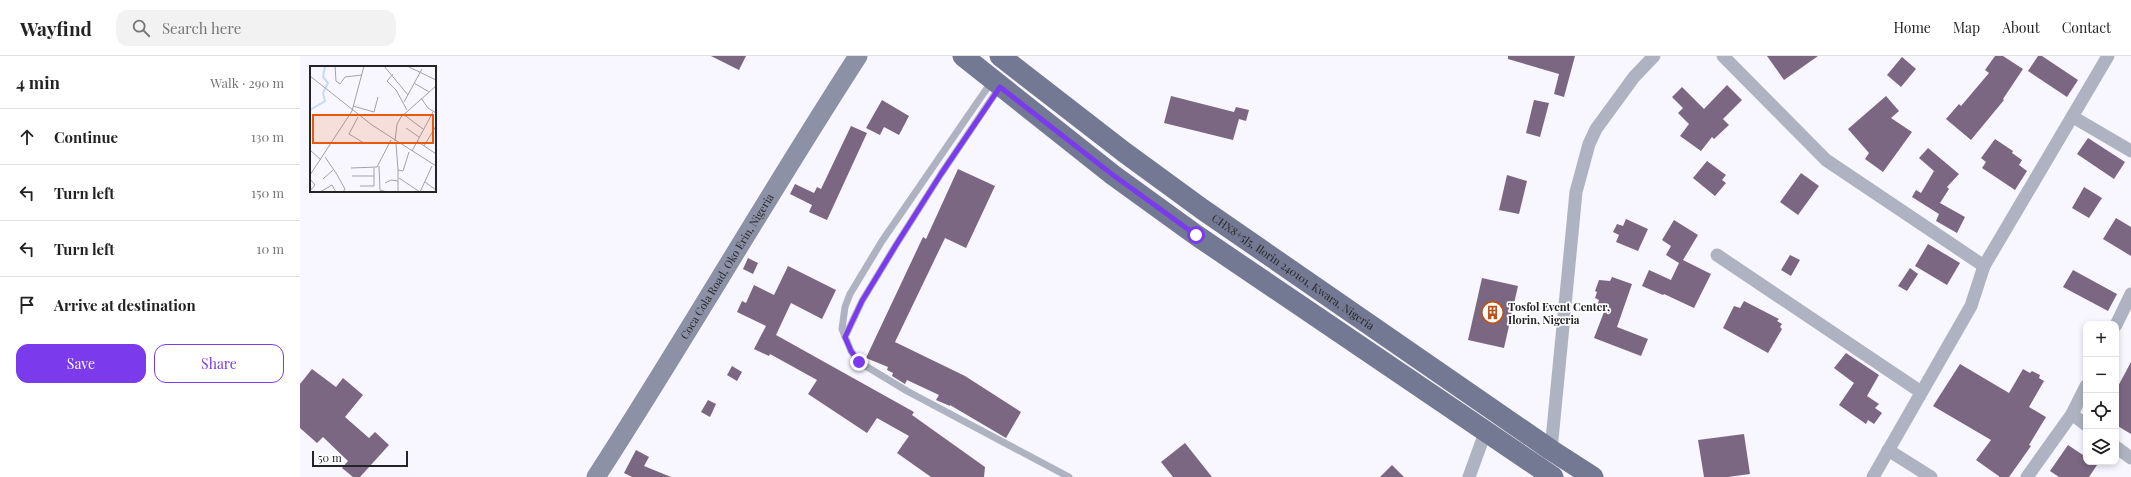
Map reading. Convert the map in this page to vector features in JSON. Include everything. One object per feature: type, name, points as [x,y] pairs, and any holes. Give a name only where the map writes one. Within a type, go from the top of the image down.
[{"type":"main road","points":[[963,56],[996,84],[1113,175],[1196,235],[1486,430],[1553,477]]},
{"type":"main road","name":"CHX8+5J5, Ilorin 240101, Kwara, Nigeria","points":[[1000,56],[1124,152],[1202,209],[1551,450],[1593,477]]},
{"type":"street","name":"Coca Cola Road, Oko Erin, Nigeria","points":[[596,477],[653,389],[816,120],[858,56]]},
{"type":"street","points":[[1551,450],[1576,192],[1589,144],[1596,129],[1634,77],[1654,56]]},
{"type":"street","points":[[1722,56],[1826,160],[1984,266]]},
{"type":"street","points":[[1873,477],[1971,306],[1984,266],[2108,56]]},
{"type":"street","points":[[2073,116],[2131,151]]},
{"type":"street","points":[[1717,255],[1921,392]]},
{"type":"street","points":[[2118,321],[2131,294]]},
{"type":"street","points":[[2027,477],[2072,414],[2083,392]]},
{"type":"street","points":[[2072,414],[2083,423]]},
{"type":"street","points":[[1469,477],[1486,430]]},
{"type":"street","points":[[2119,449],[2131,458]]},
{"type":"street","points":[[1888,450],[1931,477]]},
{"type":"lane","points":[[996,84],[886,235],[850,294],[841,324],[851,351],[859,362],[907,391],[1069,477]]},
{"type":"lane","points":[[845,337],[862,301],[996,84]]},
{"type":"building","points":[[711,56],[746,56],[739,70]]},
{"type":"building","points":[[1508,56],[1575,56],[1564,97],[1554,94],[1559,74],[1508,59]]},
{"type":"building","points":[[1767,56],[1818,56],[1784,80]]},
{"type":"building","points":[[1995,56],[2003,56],[2023,69],[2003,99],[2004,100],[1971,140],[1946,119],[1959,104],[1961,106],[1989,73],[1985,70]]},
{"type":"building","points":[[2038,56],[2042,56],[2078,80],[2067,97],[2028,71]]},
{"type":"building","points":[[1902,57],[1916,69],[1901,87],[1887,75]]},
{"type":"building","points":[[1727,85],[1742,100],[1723,119],[1729,125],[1714,139],[1712,137],[1701,151],[1680,136],[1689,124],[1678,113],[1683,108],[1672,97],[1682,87],[1704,109]]},
{"type":"building","points":[[1171,96],[1234,112],[1236,107],[1249,110],[1246,121],[1239,119],[1233,140],[1164,123]]},
{"type":"building","points":[[1886,96],[1899,111],[1891,118],[1912,132],[1883,172],[1865,159],[1869,153],[1848,129]]},
{"type":"building","points":[[882,100],[909,116],[899,135],[884,127],[880,135],[866,128]]},
{"type":"building","points":[[1534,100],[1549,103],[1540,137],[1526,133]]},
{"type":"building","points":[[851,126],[867,133],[827,220],[809,212],[812,205],[790,194],[795,184],[814,193],[817,187],[821,189]]},
{"type":"building","points":[[2088,138],[2125,162],[2114,179],[2077,154]]},
{"type":"building","points":[[1995,139],[2013,151],[2012,153],[2022,160],[2019,165],[2027,171],[2015,190],[1982,168],[1986,162],[1981,158]]},
{"type":"building","points":[[1928,148],[1959,174],[1947,187],[1949,189],[1940,203],[1965,217],[1957,233],[1936,221],[1939,214],[1912,197],[1916,190],[1921,193],[1934,171],[1919,158]]},
{"type":"building","points":[[1707,161],[1726,175],[1722,180],[1726,183],[1715,196],[1693,178]]},
{"type":"building","points":[[958,169],[995,186],[966,248],[945,238],[895,342],[965,376],[1021,412],[1006,438],[950,405],[936,400],[939,395],[907,380],[905,384],[892,376],[893,373],[887,370],[888,367],[866,358],[923,237],[926,239]]},
{"type":"building","points":[[1801,173],[1819,186],[1798,215],[1780,202]]},
{"type":"building","points":[[1507,175],[1527,181],[1519,214],[1499,210]]},
{"type":"building","points":[[2084,187],[2102,198],[2089,218],[2072,208]]},
{"type":"building","points":[[2116,218],[2131,227],[2131,256],[2103,239]]},
{"type":"building","points":[[1626,219],[1648,229],[1638,251],[1616,242],[1619,235],[1613,232],[1617,224],[1623,226]]},
{"type":"building","points":[[1674,220],[1698,235],[1683,260],[1711,274],[1694,308],[1664,294],[1663,295],[1642,286],[1649,270],[1671,280],[1679,263],[1666,255],[1671,246],[1662,240]]},
{"type":"building","points":[[1928,244],[1960,263],[1947,285],[1915,266]]},
{"type":"building","points":[[1790,255],[1800,260],[1791,276],[1781,270]]},
{"type":"building","points":[[748,258],[758,263],[753,274],[743,269]]},
{"type":"building","points":[[788,266],[836,290],[822,319],[791,303],[776,335],[914,412],[912,415],[985,467],[984,477],[931,477],[897,453],[909,436],[877,418],[867,433],[808,394],[817,380],[770,354],[769,356],[754,349],[766,326],[737,312],[742,301],[746,303],[754,285],[774,295]]},
{"type":"building","points":[[1910,268],[1918,274],[1907,291],[1898,286]]},
{"type":"building","points":[[2073,270],[2117,294],[2108,311],[2063,287]]},
{"type":"building","points":[[1612,277],[1632,284],[1617,327],[1648,339],[1641,356],[1594,338],[1604,312],[1596,309],[1599,300],[1595,298],[1597,292],[1595,291],[1599,280],[1610,281]]},
{"type":"building","name":"Tosfol Event Center, Ilorin, Nigeria","points":[[1482,278],[1518,286],[1504,348],[1468,340]]},
{"type":"building","points":[[1744,301],[1779,319],[1777,321],[1782,324],[1780,327],[1782,329],[1768,353],[1723,328],[1734,306],[1740,308]]},
{"type":"building","points":[[1846,353],[1879,375],[1867,396],[1879,404],[1875,408],[1882,413],[1874,424],[1868,420],[1866,424],[1839,405],[1854,383],[1834,368]]},
{"type":"building","points":[[2131,362],[2131,434],[2119,427],[2119,384]]},
{"type":"building","points":[[1960,364],[2009,393],[2023,369],[2030,373],[2032,371],[2040,375],[2039,378],[2044,381],[2029,407],[2046,417],[2029,445],[2031,446],[2009,477],[2000,477],[1976,460],[1991,440],[1933,406]]},
{"type":"building","points":[[732,366],[742,372],[737,381],[727,375]]},
{"type":"building","points":[[312,369],[336,387],[343,378],[363,395],[345,417],[369,438],[375,432],[389,445],[360,477],[353,477],[342,468],[348,461],[323,437],[317,443],[300,428],[300,384]]},
{"type":"building","points":[[708,400],[716,404],[710,417],[701,412]]},
{"type":"building","points":[[1744,434],[1750,474],[1728,477],[1704,477],[1698,440]]},
{"type":"building","points":[[1185,443],[1212,477],[1173,477],[1161,462]]},
{"type":"building","points":[[2068,445],[2083,455],[2083,465],[2097,465],[2089,477],[2059,477],[2050,471]]},
{"type":"building","points":[[636,450],[649,457],[644,466],[671,477],[632,477],[624,473]]},
{"type":"building","points":[[1392,465],[1404,477],[1380,477]]},
{"type":"place","name":"Tosfol Event Center, Ilorin, Nigeria","points":[[1493,313]]},
{"type":"route","points":[[859,362],[851,351],[845,337],[850,330],[862,301],[941,174],[1000,87],[1113,175],[1196,235]]}]
